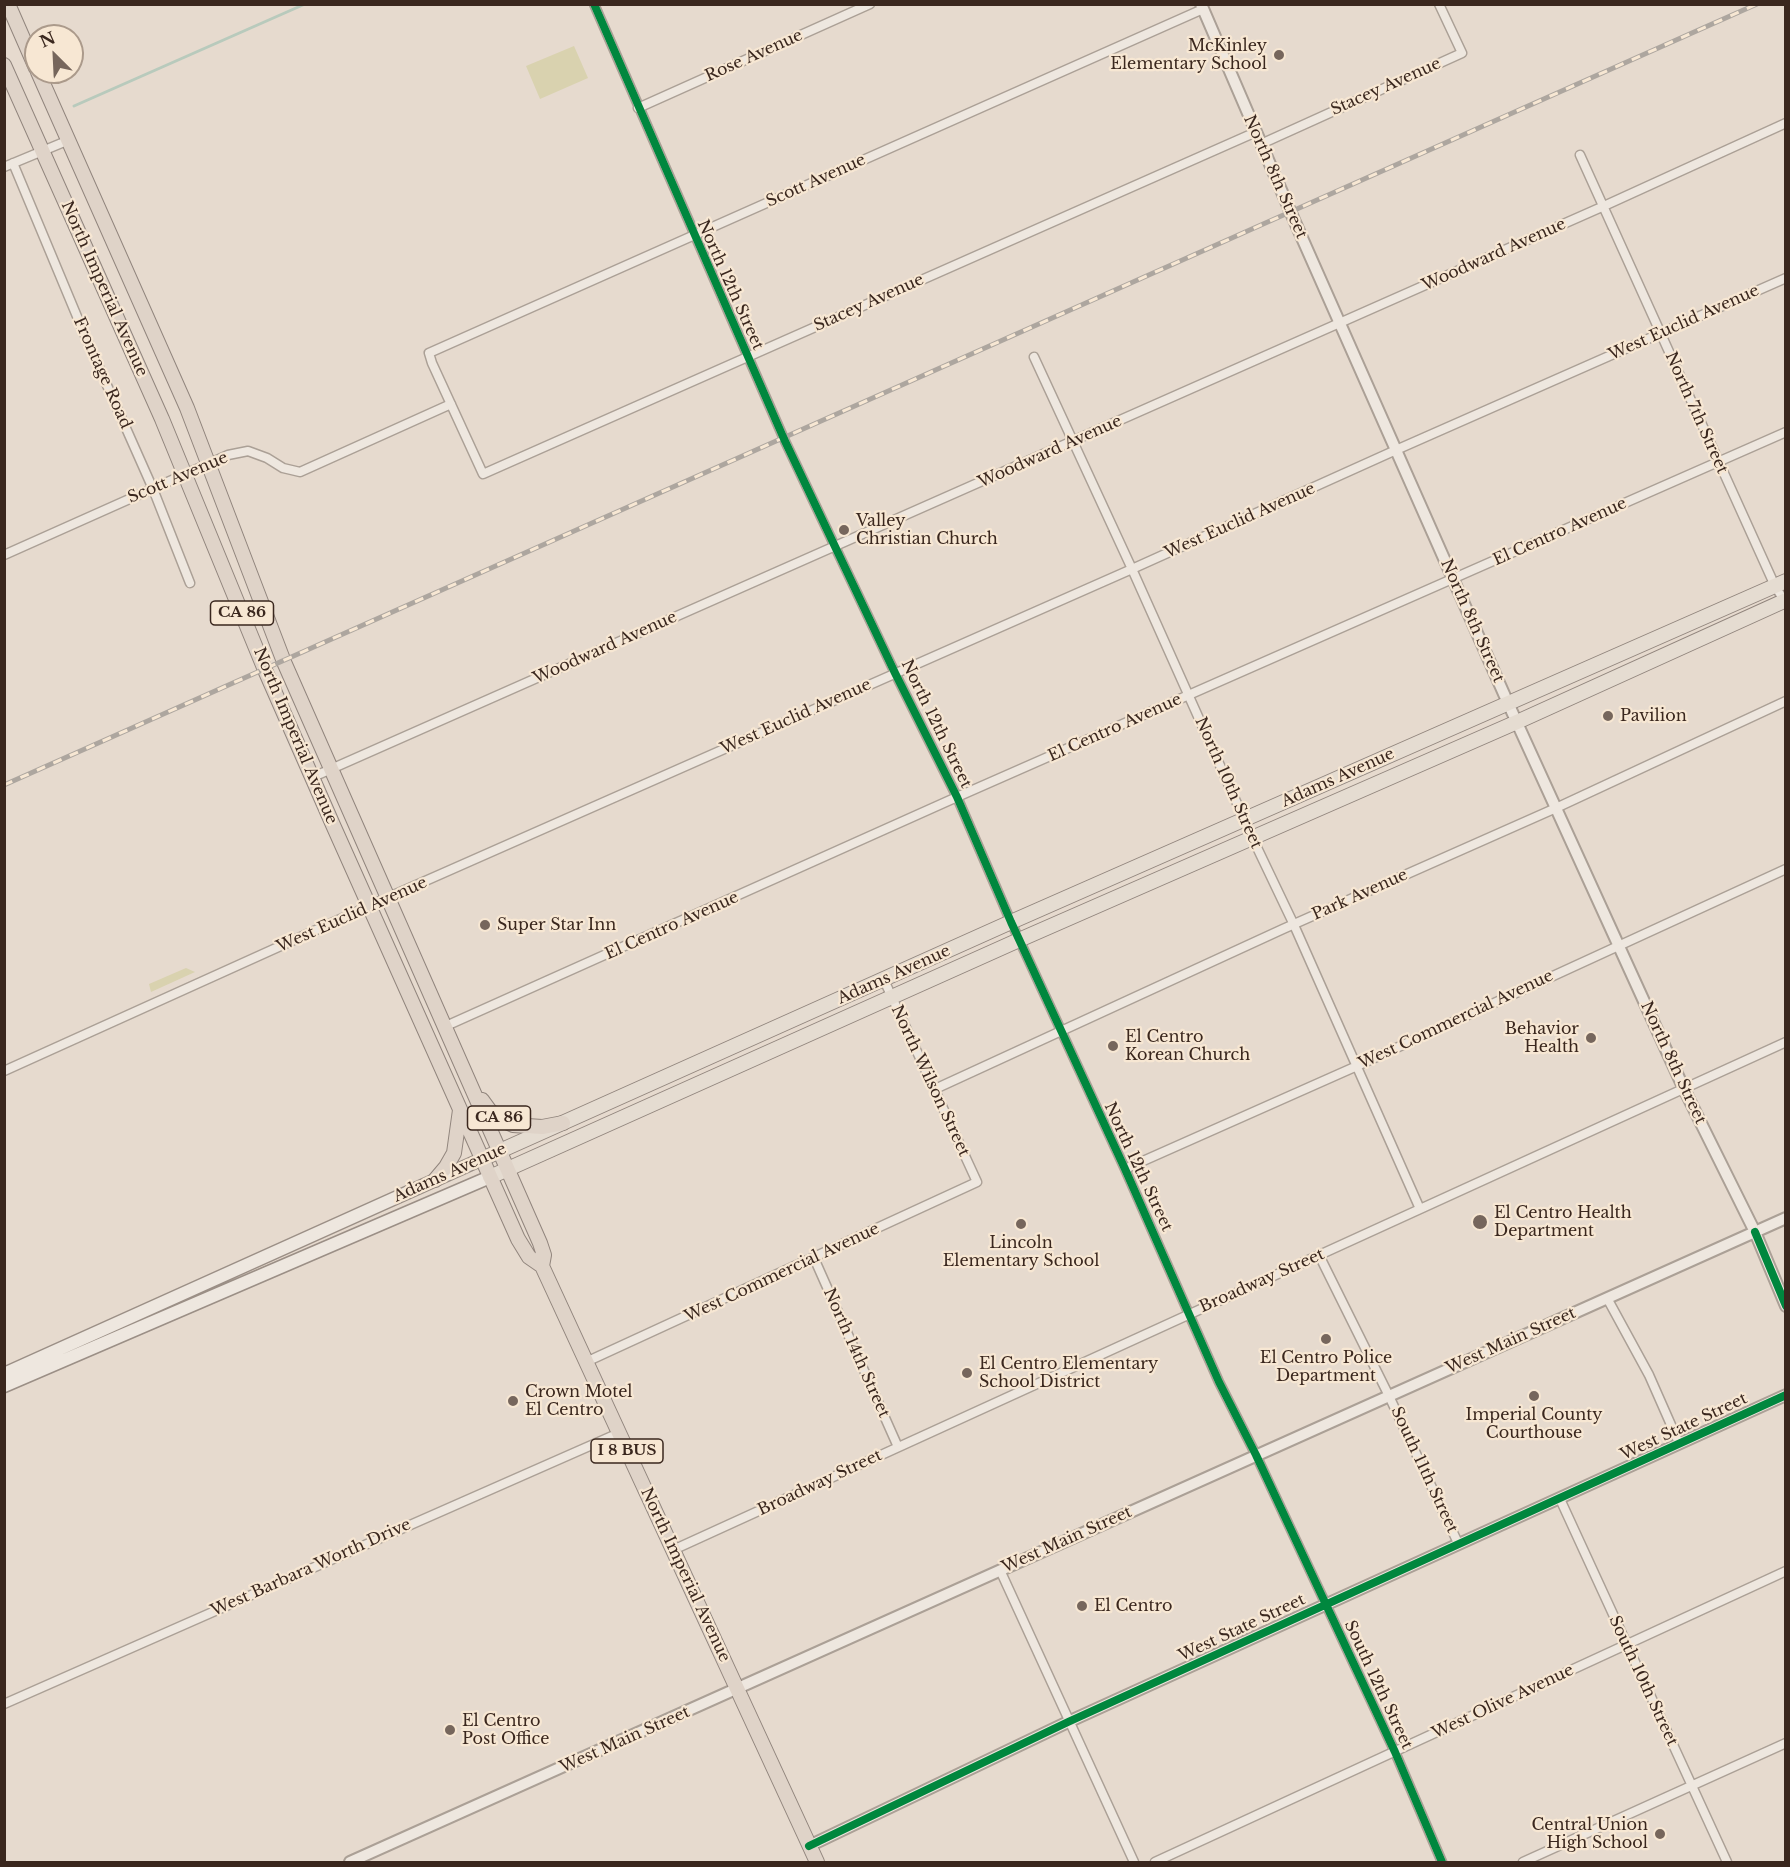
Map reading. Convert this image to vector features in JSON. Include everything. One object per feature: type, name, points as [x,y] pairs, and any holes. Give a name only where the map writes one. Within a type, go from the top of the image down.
[{"type":"highway","points":[[8,4],[24,41]]},
{"type":"highway","name":"North Imperial Avenue","points":[[4,65],[185,474],[265,670],[490,1177],[529,1257],[542,1266],[737,1688]]},
{"type":"highway","name":"North Imperial Avenue","points":[[43,84],[187,408],[284,662],[463,1064],[544,1255],[542,1266]]},
{"type":"highway","name":"CA 86","points":[[463,1064],[490,1111],[502,1120],[526,1127],[563,1123]]},
{"type":"highway","points":[[435,1180],[454,1153],[461,1108]]},
{"type":"highway","name":"I 8 BUS","points":[[737,1688],[817,1863]]},
{"type":"main road","name":"Adams Avenue","points":[[4,1374],[1011,922],[1780,584]]},
{"type":"main road","name":"Adams Avenue","points":[[4,1386],[508,1170],[1019,940],[1517,722],[1785,601]]},
{"type":"main road","points":[[266,1274],[270,1265],[327,1236],[335,1225]]},
{"type":"main road","points":[[242,1267],[248,1281]]},
{"type":"street","name":"North 12th Street","points":[[594,4],[747,357],[834,546],[957,797],[1019,940],[1125,1169],[1219,1382],[1256,1455]]},
{"type":"street","name":"Rose Avenue","points":[[638,108],[870,4]]},
{"type":"street","name":"Stacey Avenue","points":[[1261,144],[1462,53],[1439,4]]},
{"type":"street","name":"North 8th Street","points":[[1202,7],[1508,703],[1684,1089],[1755,1232],[1785,1306]]},
{"type":"street","name":"Scott Avenue","points":[[4,555],[228,455],[248,451],[267,458],[283,468],[300,472],[451,404],[429,353],[1202,7]]},
{"type":"street","name":"Woodward Avenue","points":[[313,777],[1604,206],[1785,123]]},
{"type":"street","name":"Stacey Avenue","points":[[451,404],[483,474],[1256,132]]},
{"type":"street","points":[[9,165],[69,141]]},
{"type":"street","name":"North 7th Street","points":[[1580,155],[1718,462],[1780,584],[1785,601]]},
{"type":"street","name":"Frontage Road","points":[[9,165],[153,489],[190,583]]},
{"type":"street","name":"West Euclid Avenue","points":[[4,1071],[389,897],[1132,570],[1785,278]]},
{"type":"street","name":"North 10th Street","points":[[1034,357],[1294,925],[1420,1209]]},
{"type":"street","name":"El Centro Avenue","points":[[446,1026],[957,797],[1785,432]]},
{"type":"street","name":"Park Avenue","points":[[935,1089],[1556,808],[1785,701]]},
{"type":"street","name":"West Commercial Avenue","points":[[1125,1169],[1357,1066],[1785,869]]},
{"type":"street","name":"North Wilson Street","points":[[884,980],[976,1182]]},
{"type":"street","name":"Broadway Street","points":[[673,1550],[1785,1042]]},
{"type":"street","name":"West Commercial Avenue","points":[[586,1362],[976,1182]]},
{"type":"street","name":"West Main Street","points":[[350,1863],[1785,1218]]},
{"type":"street","name":"South 11th Street","points":[[1319,1255],[1389,1396],[1458,1544]]},
{"type":"street","name":"North 14th Street","points":[[814,1258],[898,1447]]},
{"type":"street","points":[[1607,1298],[1648,1375],[1679,1443]]},
{"type":"street","name":"West State Street","points":[[809,1846],[1068,1722],[1785,1395]]},
{"type":"street","name":"West Barbara Worth Drive","points":[[4,1704],[619,1433]]},
{"type":"street","name":"South 12th Street","points":[[1256,1455],[1395,1752],[1442,1863]]},
{"type":"street","name":"South 10th Street","points":[[1560,1499],[1727,1863]]},
{"type":"street","points":[[1000,1570],[1134,1863]]},
{"type":"street","name":"West Olive Avenue","points":[[1155,1863],[1785,1571]]},
{"type":"street","points":[[1523,1863],[1785,1743]]},
{"type":"shaded area","points":[[574,46],[588,78],[540,99],[526,66]]},
{"type":"shaded area","points":[[186,968],[195,972],[151,992],[149,984]]},
{"type":"waterway","points":[[74,106],[305,4]]},
{"type":"railway","points":[[4,785],[1757,4]]},
{"type":"cycle path","points":[[594,4],[784,439],[895,673],[957,797],[1011,922],[1125,1169],[1219,1382],[1256,1455],[1395,1752],[1442,1862]]},
{"type":"cycle path","points":[[1755,1232],[1786,1306]]},
{"type":"cycle path","points":[[809,1846],[1068,1722],[1786,1395]]},
{"type":"place","name":"McKinley Elementary School","points":[[1279,55]]},
{"type":"place","name":"Valley Christian Church","points":[[844,530]]},
{"type":"place","name":"Pavilion","points":[[1608,716]]},
{"type":"place","name":"Super Star Inn","points":[[485,925]]},
{"type":"place","name":"Behavior Health","points":[[1591,1038]]},
{"type":"place","name":"El Centro Korean Church","points":[[1113,1046]]},
{"type":"place","name":"El Centro Health Department","points":[[1480,1222]]},
{"type":"place","name":"Lincoln Elementary School","points":[[1021,1224]]},
{"type":"place","name":"El Centro Police Department","points":[[1326,1339]]},
{"type":"place","name":"El Centro Elementary School District","points":[[967,1373]]},
{"type":"place","name":"Imperial County Courthouse","points":[[1534,1396]]},
{"type":"place","name":"Crown Motel El Centro","points":[[513,1401]]},
{"type":"place","name":"El Centro","points":[[1082,1606]]},
{"type":"place","name":"El Centro Post Office","points":[[450,1730]]},
{"type":"place","name":"Central Union High School","points":[[1660,1834]]}]
